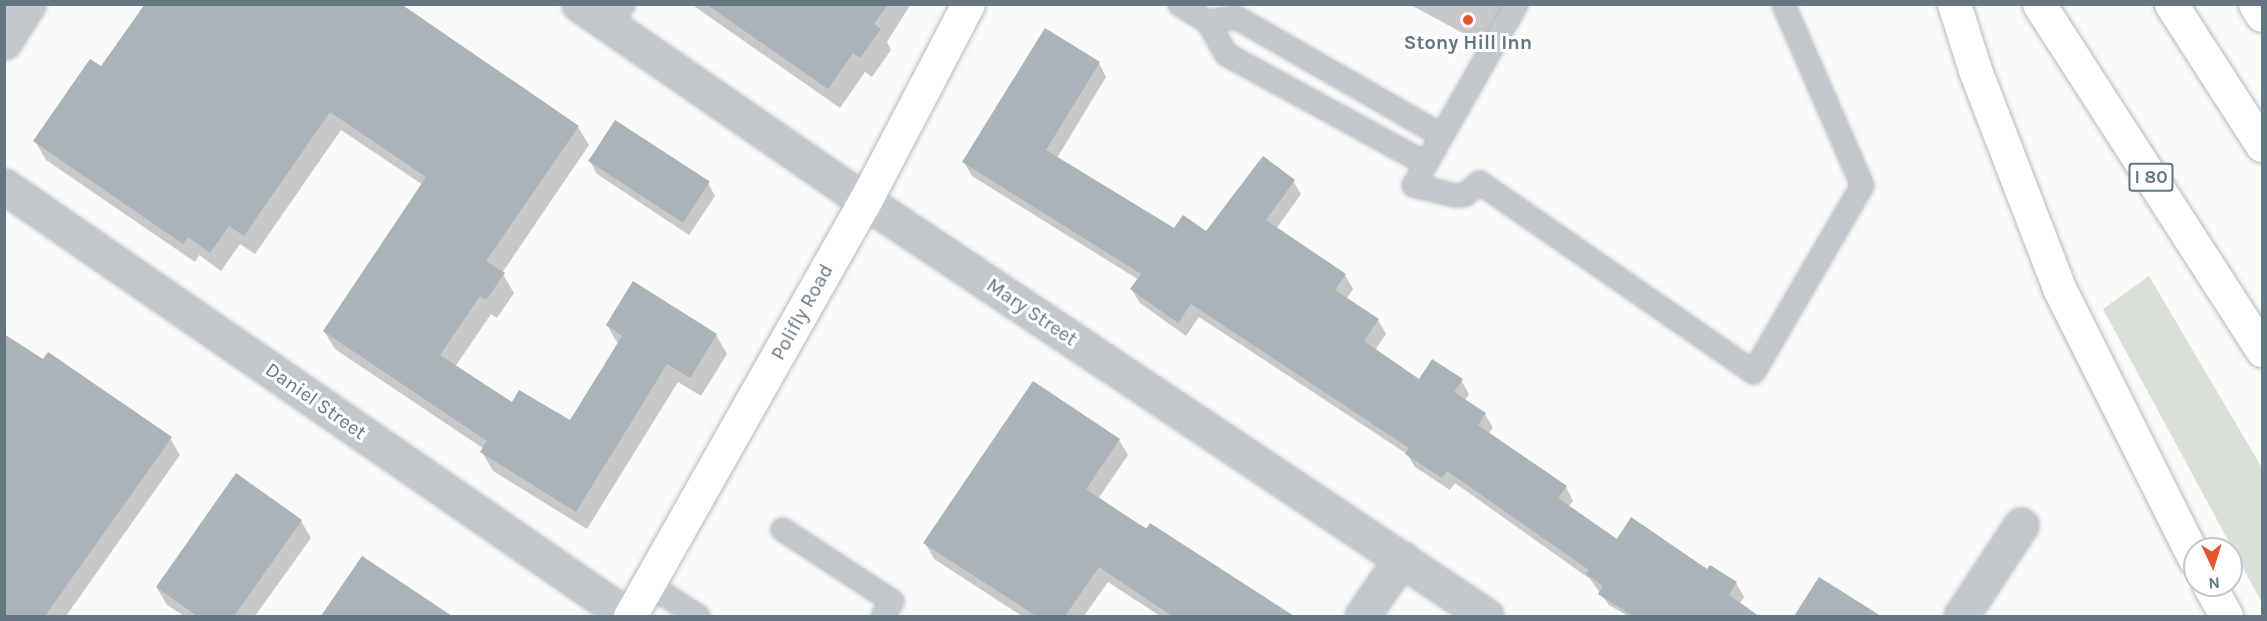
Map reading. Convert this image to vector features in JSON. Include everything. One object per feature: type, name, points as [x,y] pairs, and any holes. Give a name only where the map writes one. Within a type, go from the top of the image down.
[{"type":"main road","name":"Polifly Road","points":[[628,616],[865,201],[968,4]]},
{"type":"main road","points":[[1954,4],[1975,70],[2059,288],[2184,537]]},
{"type":"main road","name":"I 80","points":[[2039,4],[2262,350]]},
{"type":"main road","points":[[2171,4],[2262,145]]},
{"type":"main road","points":[[2255,4],[2262,15]]},
{"type":"main road","points":[[2216,597],[2226,616]]},
{"type":"street","points":[[4,42],[28,4]]},
{"type":"street","name":"Mary Street","points":[[579,4],[615,15],[865,201],[1486,616]]},
{"type":"street","name":"Daniel Street","points":[[4,186],[628,616]]},
{"type":"street","points":[[1961,616],[2021,525]]},
{"type":"street","points":[[1362,616],[1402,558]]},
{"type":"lane","points":[[1179,4],[1207,21],[1226,54],[1425,163]]},
{"type":"lane","points":[[1516,4],[1413,185],[1455,195],[1465,194],[1479,182],[1753,372],[1862,185],[1783,4]]},
{"type":"lane","points":[[1207,21],[1236,17],[1441,135]]},
{"type":"lane","points":[[782,529],[892,601],[882,616]]},
{"type":"lane","points":[[648,584],[698,616]]},
{"type":"shaded area","points":[[2149,276],[2262,468],[2262,603],[2243,568],[2243,537],[2226,537],[2103,309]]},
{"type":"building","points":[[145,4],[401,4],[579,126],[486,261],[505,273],[486,300],[480,296],[440,355],[512,402],[519,390],[570,420],[622,336],[606,325],[633,281],[717,334],[690,378],[667,364],[576,512],[480,452],[487,441],[323,331],[426,177],[330,112],[244,236],[229,226],[210,253],[188,237],[183,244],[33,141],[90,59],[101,66]]},
{"type":"building","points":[[706,4],[888,4],[874,24],[881,29],[860,58],[853,53],[828,89]]},
{"type":"building","points":[[1045,28],[1100,62],[1046,150],[1174,228],[1183,215],[1206,231],[1263,156],[1295,180],[1266,220],[1346,274],[1335,290],[1379,319],[1364,341],[1419,379],[1432,359],[1463,379],[1454,392],[1486,413],[1478,425],[1567,486],[1558,498],[1617,539],[1631,517],[1707,569],[1710,565],[1737,582],[1729,595],[1759,616],[1633,616],[1598,594],[1603,586],[1586,574],[1589,570],[1447,471],[1442,478],[1405,454],[1409,448],[1191,304],[1178,323],[1130,289],[1141,274],[962,162]]},
{"type":"building","points":[[615,120],[710,182],[683,223],[588,161]]},
{"type":"building","points":[[4,334],[43,359],[48,352],[172,437],[45,616],[4,616]]},
{"type":"building","points":[[1033,381],[1120,439],[1086,489],[1146,529],[1150,523],[1294,616],[1172,616],[1099,567],[1065,616],[1036,616],[923,543]]},
{"type":"building","points":[[236,473],[302,520],[234,616],[197,616],[156,587]]},
{"type":"building","points":[[362,556],[452,616],[321,616]]},
{"type":"building","points":[[1819,577],[1881,616],[1794,616]]},
{"type":"place","name":"Stony Hill Inn","points":[[1468,20]]}]
